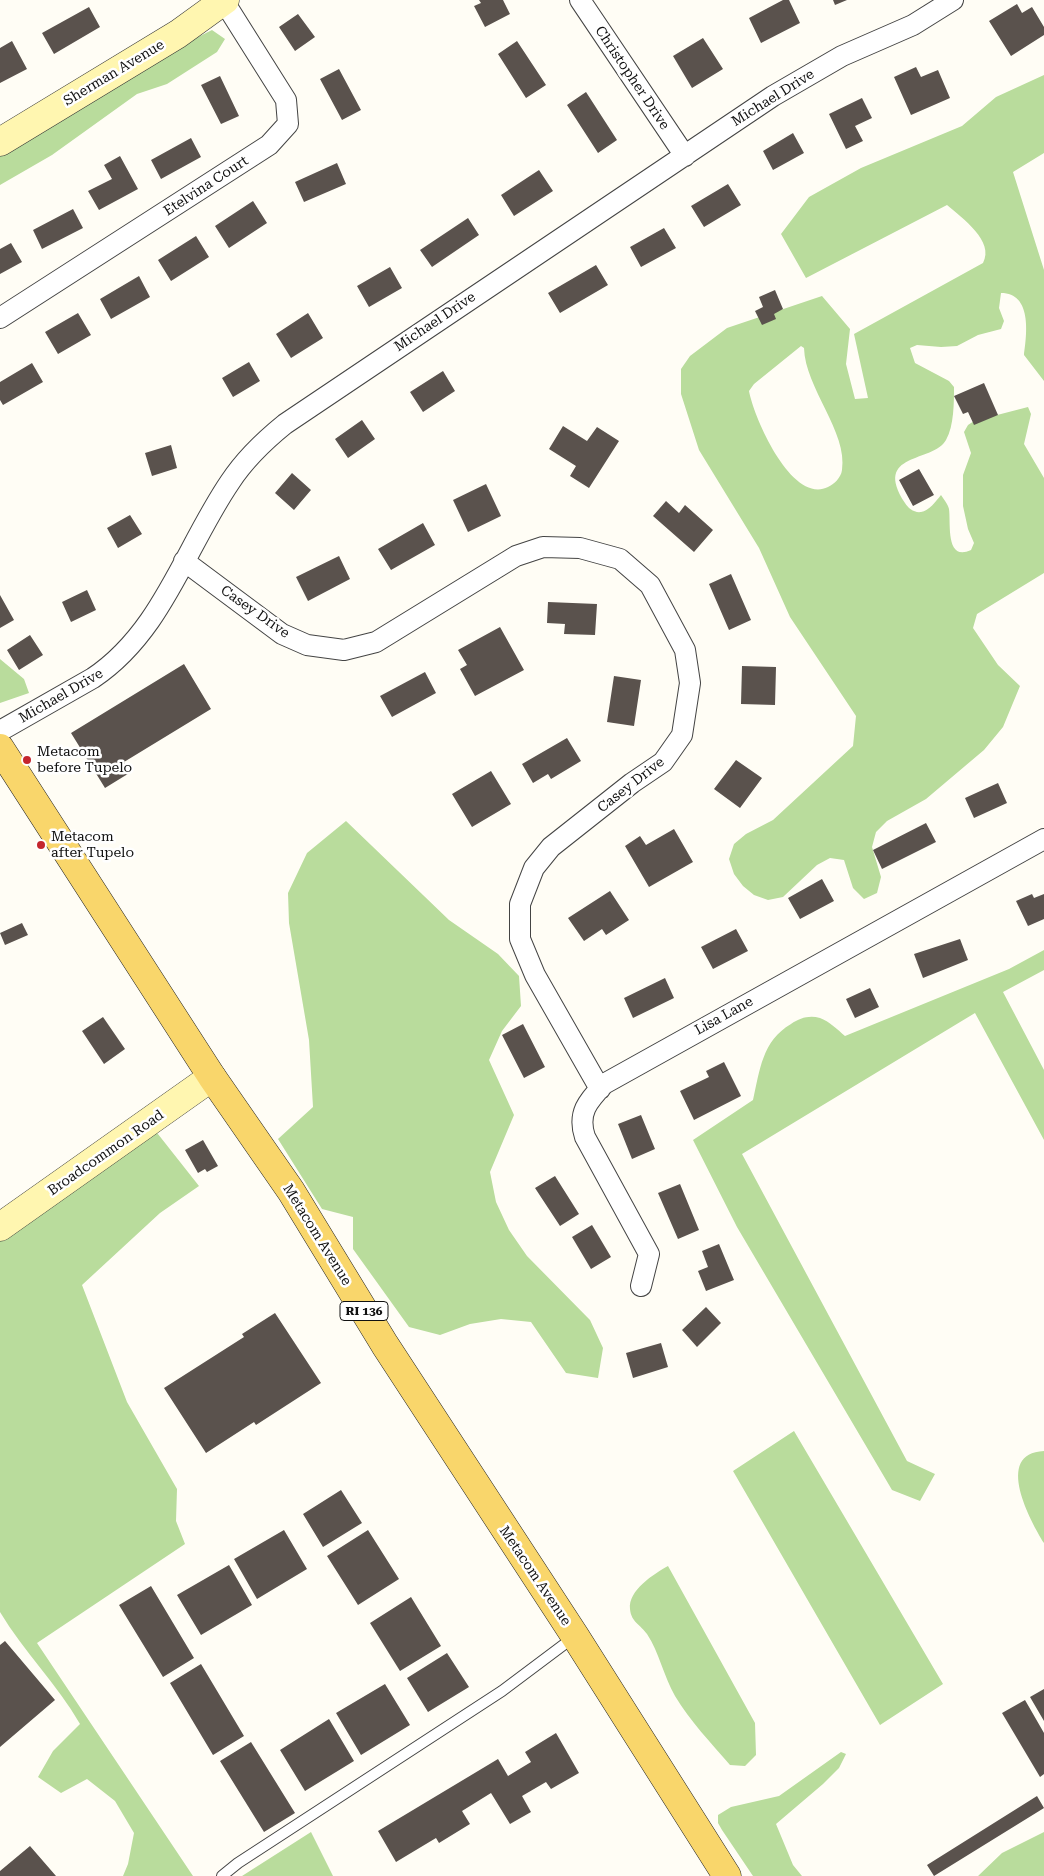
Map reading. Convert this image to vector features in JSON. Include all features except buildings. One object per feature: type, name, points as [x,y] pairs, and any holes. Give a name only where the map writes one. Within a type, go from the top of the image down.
[{"type":"main road","name":"Metacom Avenue","points":[[0,748],[212,1077],[291,1191],[390,1354],[575,1636],[726,1876]]},
{"type":"street","name":"Sherman Avenue","points":[[0,142],[178,34],[224,0]]},
{"type":"street","name":"Etelvina Court","points":[[0,318],[270,145],[288,124],[286,100],[224,0]]},
{"type":"street","name":"Christopher Drive","points":[[580,0],[685,156]]},
{"type":"street","name":"Michael Drive","points":[[0,731],[71,692],[106,670],[144,629],[230,482],[254,451],[285,424],[773,96],[842,56],[913,25],[953,0]]},
{"type":"street","name":"Casey Drive","points":[[184,562],[282,634],[307,645],[344,650],[376,642],[516,556],[543,547],[580,548],[620,559],[650,585],[685,650],[690,683],[682,735],[663,762],[632,783],[551,847],[534,868],[520,904],[520,939],[532,966],[600,1089]]},
{"type":"street","name":"Lisa Lane","points":[[641,1286],[649,1254],[585,1137],[581,1125],[587,1102],[600,1089],[694,1033],[1044,839]]},
{"type":"street","name":"Broadcommon Road","points":[[0,1227],[212,1077]]},
{"type":"lane","points":[[222,1876],[238,1863],[502,1691],[575,1636]]},
{"type":"green space","points":[[212,30],[225,39],[217,52],[167,84],[137,94],[52,155],[0,185],[0,151],[140,66]]},
{"type":"green space","points":[[1044,75],[1044,153],[1013,172],[1044,270],[1044,381],[1024,355],[1026,336],[1025,316],[1023,307],[1011,295],[1001,293],[999,308],[1004,321],[1001,329],[978,335],[957,346],[917,345],[910,348],[915,363],[949,381],[954,387],[953,414],[951,428],[946,440],[939,447],[908,461],[900,467],[896,475],[897,487],[906,505],[914,511],[921,512],[927,510],[941,495],[949,509],[953,546],[957,551],[971,550],[974,543],[968,529],[963,506],[963,475],[971,453],[964,432],[968,425],[974,421],[1028,407],[1031,414],[1024,444],[1044,478],[1044,573],[977,614],[973,628],[998,665],[1020,686],[1003,727],[984,750],[926,799],[887,821],[876,832],[872,847],[881,877],[877,893],[864,899],[853,888],[844,860],[830,858],[817,865],[783,897],[768,900],[754,895],[743,886],[734,874],[729,859],[734,844],[746,834],[773,820],[853,746],[856,716],[790,617],[759,548],[699,450],[681,394],[681,369],[690,356],[727,328],[822,296],[850,329],[846,364],[855,399],[868,398],[854,334],[983,263],[986,255],[985,246],[981,238],[968,223],[947,205],[806,278],[781,234],[809,197],[861,168],[962,126],[996,97]],"holes":[[[801,346],[804,348],[811,379],[833,425],[842,455],[842,470],[837,480],[828,487],[814,489],[801,483],[789,472],[777,456],[758,420],[749,391],[754,384]]]},
{"type":"green space","points":[[0,659],[24,679],[29,693],[0,703]]},
{"type":"green space","points":[[346,821],[449,920],[498,954],[519,976],[521,1006],[502,1031],[489,1060],[514,1115],[490,1172],[496,1202],[509,1230],[527,1256],[590,1320],[603,1348],[598,1378],[566,1373],[531,1322],[501,1319],[470,1324],[440,1335],[409,1327],[353,1249],[353,1217],[322,1209],[278,1139],[313,1107],[309,1040],[289,923],[288,893],[307,853]]},
{"type":"green space","points":[[1044,950],[1044,970],[1003,992],[1044,1070],[1044,1140],[975,1013],[742,1154],[907,1461],[935,1474],[920,1501],[892,1490],[737,1227],[693,1140],[753,1100],[760,1067],[768,1048],[781,1031],[794,1022],[808,1017],[820,1018],[830,1023],[845,1036],[1009,969]]},
{"type":"green space","points":[[154,1129],[199,1186],[160,1213],[82,1285],[127,1402],[177,1489],[176,1521],[185,1544],[37,1643],[193,1876],[123,1876],[128,1864],[134,1833],[115,1801],[87,1779],[61,1793],[38,1777],[53,1751],[80,1724],[0,1612],[0,1236]]},
{"type":"green space","points":[[794,1431],[943,1684],[880,1725],[733,1471]]},
{"type":"green space","points":[[1044,1451],[1044,1543],[1025,1505],[1018,1475],[1021,1463],[1029,1455]]},
{"type":"green space","points":[[668,1566],[755,1723],[756,1755],[745,1766],[730,1765],[687,1714],[671,1689],[651,1641],[645,1631],[634,1620],[631,1613],[630,1602],[637,1589],[649,1578]]},
{"type":"green space","points":[[841,1752],[846,1754],[839,1768],[776,1824],[793,1865],[802,1876],[753,1876],[722,1830],[718,1823],[718,1815],[731,1807],[779,1796]]},
{"type":"green space","points":[[311,1832],[333,1876],[242,1876]]},
{"type":"green space","points":[[1044,1832],[1044,1876],[978,1876],[1002,1853]]},
{"type":"place","name":"Metacom before Tupelo","points":[[27,760]]},
{"type":"place","name":"Metacom after Tupelo","points":[[41,845]]}]
